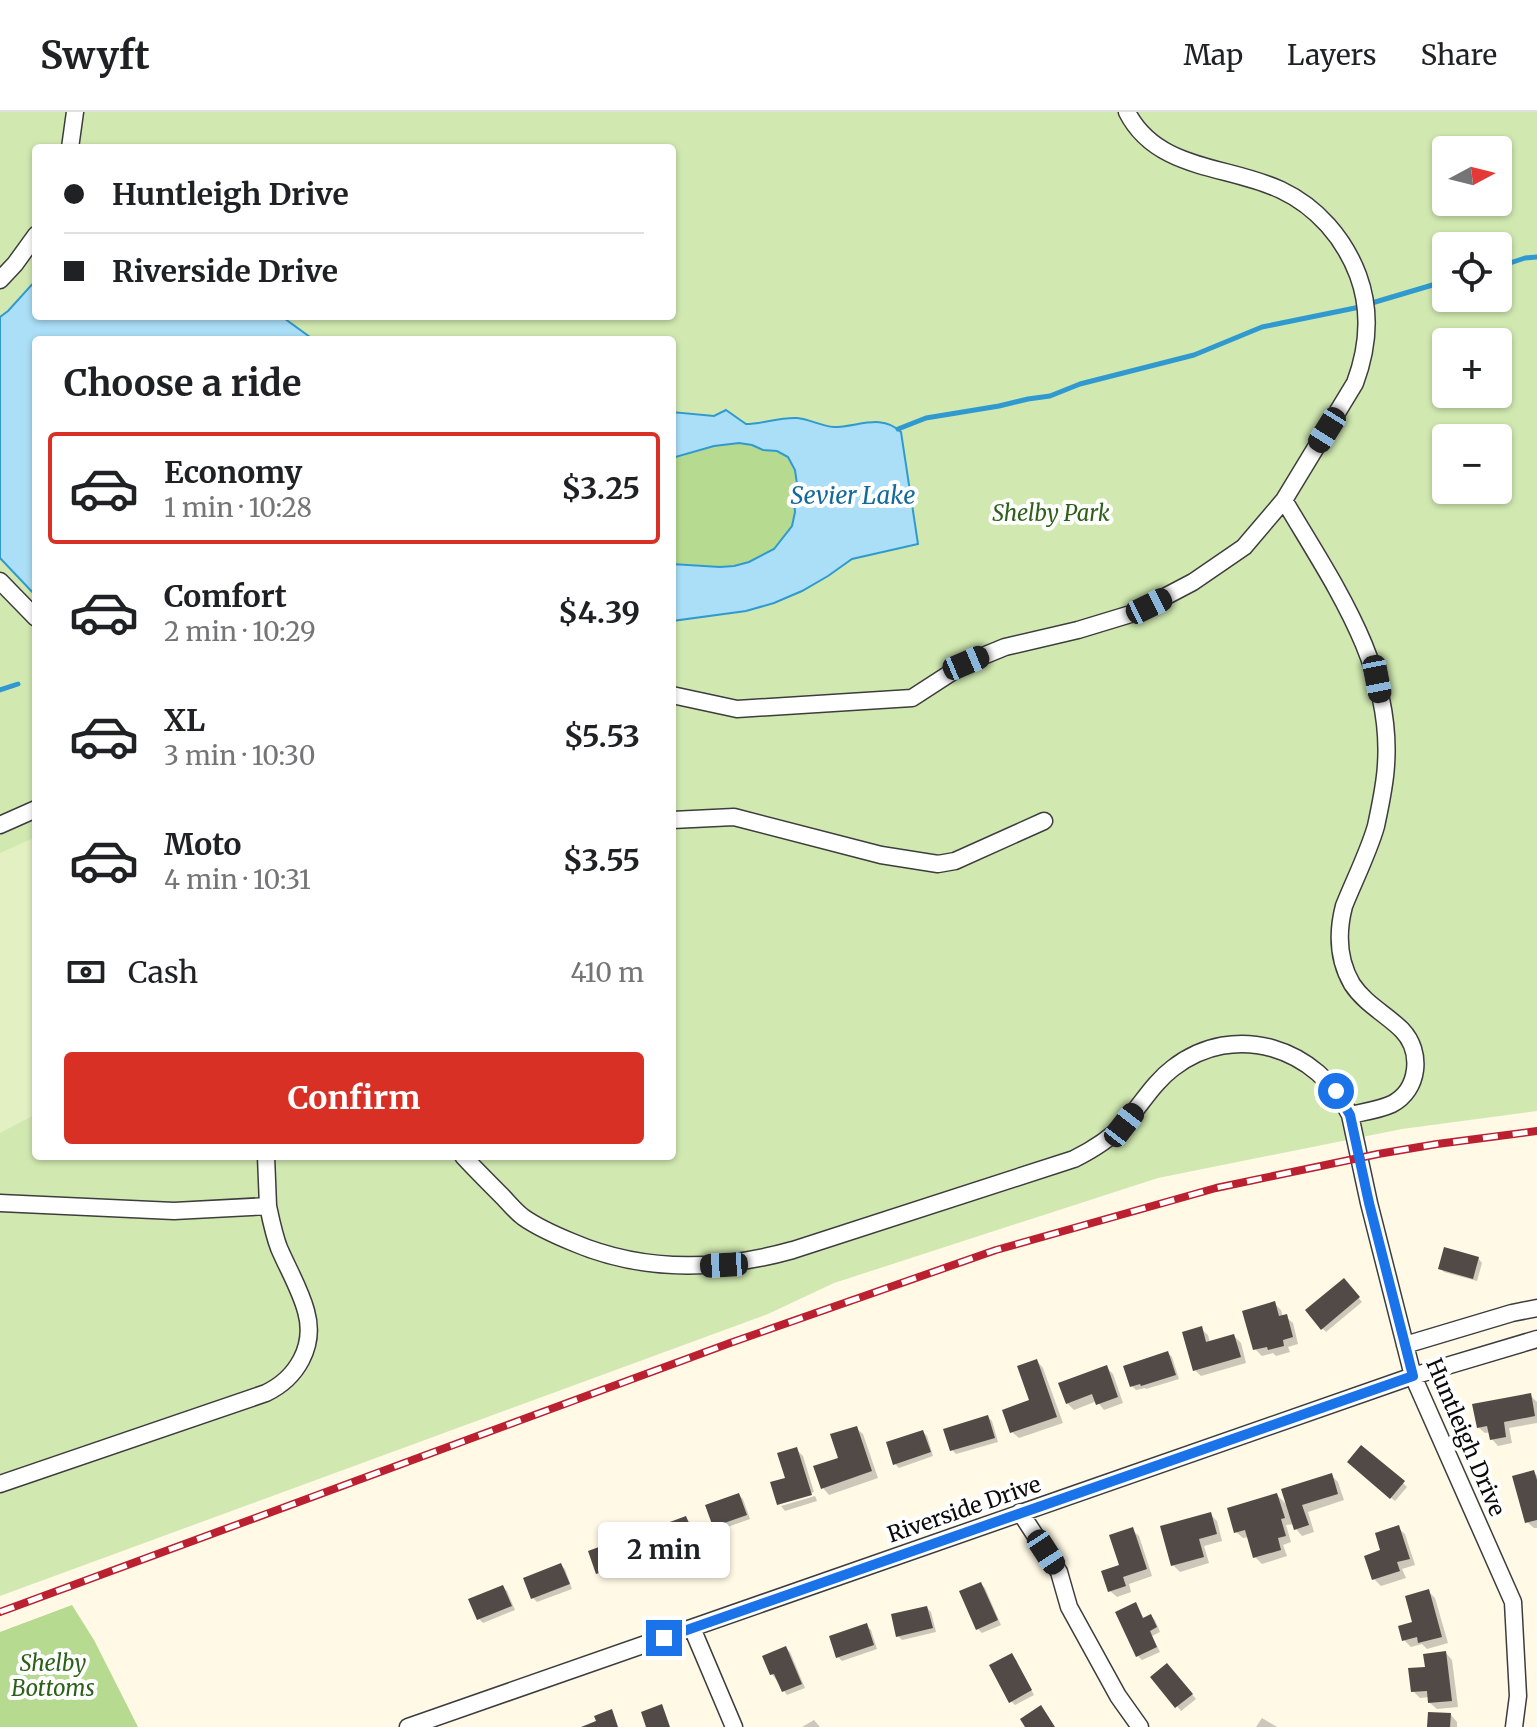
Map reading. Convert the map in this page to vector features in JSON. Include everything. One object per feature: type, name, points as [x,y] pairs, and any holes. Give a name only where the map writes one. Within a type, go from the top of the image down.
[{"type":"street","points":[[71,144],[75,112]]},
{"type":"street","points":[[676,696],[737,709],[912,698],[966,663],[1005,647],[1108,622],[1163,598],[1193,582],[1244,547],[1284,500],[1355,383],[1361,367],[1366,315],[1354,264],[1324,221],[1298,199],[1266,184],[1172,156],[1147,139],[1127,112]]},
{"type":"street","points":[[0,280],[32,241]]},
{"type":"street","points":[[1284,500],[1364,641],[1377,679],[1384,717],[1386,765],[1375,828],[1344,906],[1339,940],[1343,963],[1352,984],[1406,1036],[1414,1051],[1415,1068],[1408,1090],[1398,1100],[1386,1107],[1350,1115]]},
{"type":"street","points":[[0,581],[32,614]]},
{"type":"street","points":[[0,825],[32,811]]},
{"type":"street","points":[[676,820],[734,817],[881,855],[938,864],[955,861],[1044,821]]},
{"type":"street","name":"Huntleigh Drive","points":[[467,1160],[521,1216],[585,1248],[653,1264],[712,1266],[759,1260],[793,1250],[1074,1159],[1124,1125],[1173,1068],[1211,1049],[1253,1044],[1293,1055],[1327,1080],[1350,1115],[1413,1376],[1513,1602],[1518,1696],[1514,1727]]},
{"type":"street","points":[[0,1484],[266,1393],[292,1375],[301,1362],[309,1331],[307,1315],[278,1245],[268,1206],[266,1160]]},
{"type":"street","points":[[0,1203],[174,1211],[268,1206]]},
{"type":"street","points":[[1405,1345],[1537,1308]]},
{"type":"street","name":"Riverside Drive","points":[[408,1727],[1413,1376],[1537,1339]]},
{"type":"street","points":[[1020,1512],[1059,1572],[1069,1607],[1118,1696],[1140,1727]]},
{"type":"street","points":[[692,1628],[734,1727]]},
{"type":"green space","name":"Shelby Park","points":[[0,112],[1537,112],[1537,1111],[1402,1129],[1158,1178],[834,1283],[768,1314],[0,1596]]},
{"type":"green space","points":[[739,443],[786,456],[793,464],[796,480],[793,522],[780,543],[751,561],[712,567],[676,564],[676,457],[714,446]]},
{"type":"green space","points":[[32,839],[32,1116],[0,1133],[0,853]]},
{"type":"green space","name":"Shelby Bottoms","points":[[72,1605],[94,1640],[138,1727],[0,1727],[0,1632]]},
{"type":"water","points":[[32,284],[32,320],[286,320],[308,336],[32,336],[32,592],[0,558],[0,317]]},
{"type":"water","name":"Sevier Lake","points":[[726,410],[746,424],[797,418],[834,427],[869,422],[893,426],[901,432],[918,544],[852,559],[802,591],[774,603],[746,611],[676,620],[676,564],[720,567],[749,562],[774,549],[792,526],[795,512],[795,470],[788,457],[777,451],[739,443],[714,446],[676,457],[676,412],[714,416]]},
{"type":"building","points":[[1444,1247],[1479,1257],[1473,1279],[1438,1269]]},
{"type":"building","points":[[1344,1278],[1360,1297],[1321,1330],[1305,1310]]},
{"type":"building","points":[[1275,1301],[1279,1316],[1287,1314],[1293,1337],[1283,1340],[1284,1346],[1253,1350],[1242,1311]]},
{"type":"building","points":[[1202,1326],[1206,1342],[1234,1334],[1241,1357],[1193,1371],[1182,1332]]},
{"type":"building","points":[[1168,1351],[1176,1375],[1130,1387],[1123,1366]]},
{"type":"building","points":[[1037,1359],[1057,1417],[1010,1433],[1002,1410],[1029,1400],[1017,1366]]},
{"type":"building","points":[[1107,1365],[1118,1397],[1096,1405],[1092,1394],[1066,1404],[1058,1383]]},
{"type":"building","points":[[1531,1393],[1535,1416],[1504,1422],[1506,1437],[1490,1440],[1487,1426],[1477,1428],[1472,1404]]},
{"type":"building","points":[[988,1415],[995,1438],[950,1451],[943,1429]]},
{"type":"building","points":[[857,1426],[872,1471],[821,1489],[813,1466],[838,1458],[830,1434]]},
{"type":"building","points":[[923,1430],[931,1452],[893,1465],[886,1442]]},
{"type":"building","points":[[1361,1445],[1405,1481],[1390,1499],[1347,1462]]},
{"type":"building","points":[[797,1447],[812,1495],[777,1505],[770,1482],[785,1478],[777,1453]]},
{"type":"building","points":[[1534,1470],[1537,1520],[1525,1523],[1512,1476]]},
{"type":"building","points":[[1332,1473],[1338,1494],[1302,1505],[1309,1525],[1294,1530],[1281,1489]]},
{"type":"building","points":[[739,1493],[747,1515],[713,1527],[705,1505]]},
{"type":"building","points":[[1277,1493],[1285,1518],[1281,1519],[1286,1536],[1278,1538],[1281,1550],[1253,1558],[1245,1530],[1234,1533],[1227,1508]]},
{"type":"building","points":[[1211,1512],[1217,1534],[1199,1539],[1204,1557],[1171,1566],[1160,1526]]},
{"type":"building","points":[[686,1516],[694,1536],[660,1549],[665,1563],[651,1568],[646,1555],[651,1553],[643,1532]]},
{"type":"building","points":[[1399,1525],[1410,1559],[1397,1562],[1400,1571],[1372,1580],[1364,1556],[1380,1550],[1375,1533]]},
{"type":"building","points":[[1133,1527],[1147,1569],[1123,1577],[1126,1586],[1108,1592],[1101,1571],[1119,1565],[1109,1535]]},
{"type":"building","points":[[626,1537],[634,1561],[596,1574],[588,1551]]},
{"type":"building","points":[[561,1563],[570,1584],[531,1599],[523,1578]]},
{"type":"building","points":[[981,1582],[998,1620],[976,1630],[959,1591]]},
{"type":"building","points":[[503,1585],[512,1606],[477,1620],[468,1599]]},
{"type":"building","points":[[1429,1589],[1442,1637],[1418,1643],[1417,1637],[1402,1641],[1398,1626],[1412,1622],[1405,1596]]},
{"type":"building","points":[[1136,1602],[1143,1618],[1151,1614],[1157,1627],[1150,1631],[1157,1647],[1136,1657],[1115,1612]]},
{"type":"building","points":[[927,1606],[933,1628],[896,1637],[891,1614]]},
{"type":"building","points":[[867,1623],[874,1645],[836,1658],[829,1636]]},
{"type":"building","points":[[786,1646],[802,1684],[782,1692],[762,1656]]},
{"type":"building","points":[[1446,1651],[1452,1701],[1428,1703],[1427,1691],[1411,1692],[1408,1668],[1425,1667],[1423,1654]]},
{"type":"building","points":[[1012,1653],[1032,1690],[1009,1703],[989,1665]]},
{"type":"building","points":[[1167,1663],[1193,1694],[1175,1708],[1150,1677]]},
{"type":"building","points":[[662,1704],[670,1727],[646,1727],[641,1712]]},
{"type":"building","points":[[1041,1705],[1055,1727],[1025,1727],[1020,1719]]},
{"type":"building","points":[[612,1709],[618,1727],[581,1727],[596,1721],[594,1716]]},
{"type":"building","points":[[1428,1712],[1451,1713],[1450,1727],[1427,1727]]},
{"type":"waterway","points":[[1512,262],[1537,257]]},
{"type":"waterway","points":[[898,429],[926,418],[1050,396],[1080,384],[1194,355],[1262,327],[1355,308],[1432,285]]},
{"type":"waterway","points":[[0,690],[18,684]]},
{"type":"railway","points":[[0,1612],[730,1343],[996,1250],[1216,1188],[1378,1154],[1537,1131]]},
{"type":"route","points":[[664,1638],[1413,1376],[1350,1115],[1336,1091]]}]
